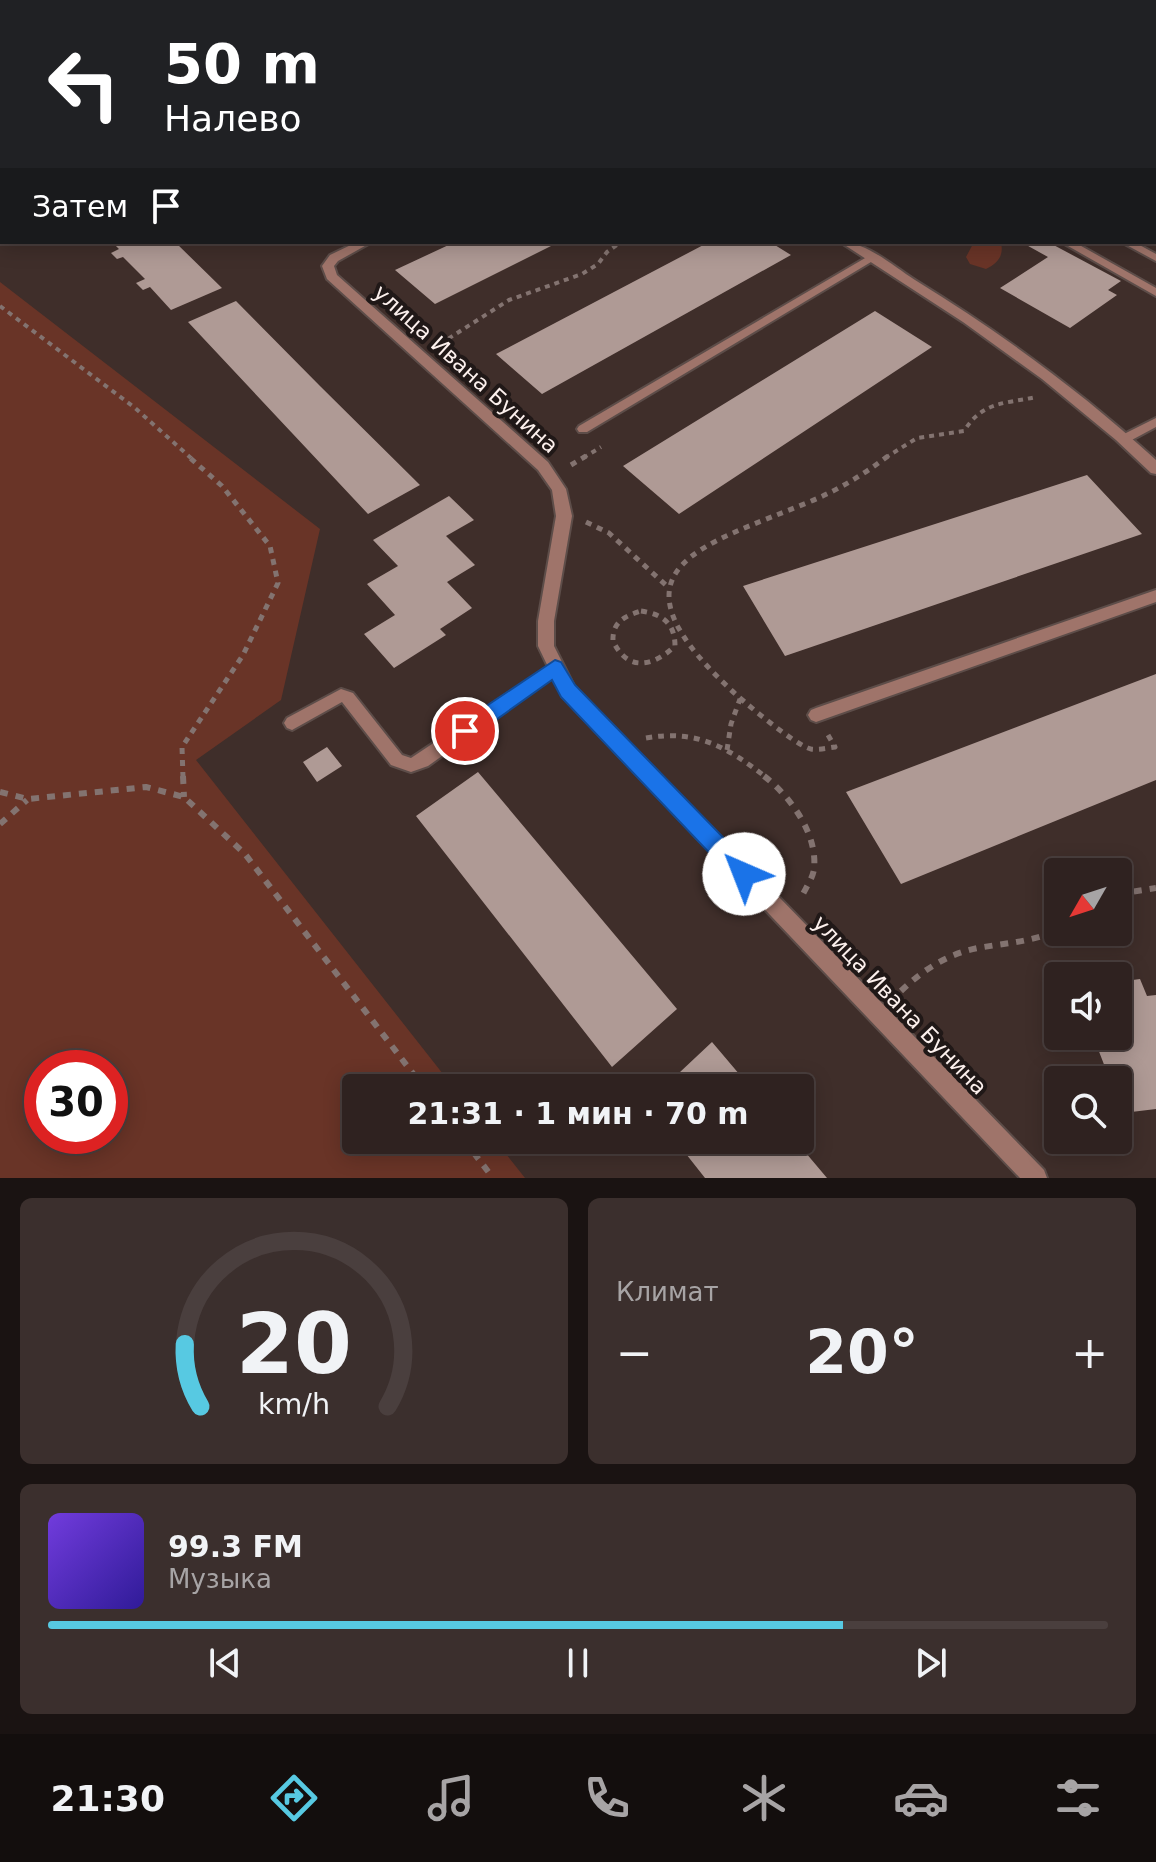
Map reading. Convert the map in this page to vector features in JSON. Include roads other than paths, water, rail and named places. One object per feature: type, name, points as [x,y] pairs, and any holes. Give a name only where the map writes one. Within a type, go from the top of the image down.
[{"type":"street","name":"улица Ивана Бунина","points":[[362,244],[334,258],[328,266],[331,276],[543,466],[559,489],[564,519],[546,621],[546,646],[568,691],[1036,1178]]},
{"type":"street","points":[[849,244],[992,335],[1124,439],[1156,469]]},
{"type":"lane","points":[[1070,244],[1156,293]]},
{"type":"lane","points":[[1130,244],[1156,258]]},
{"type":"lane","points":[[583,429],[872,257]]},
{"type":"lane","points":[[1124,439],[1156,422]]},
{"type":"lane","points":[[816,715],[1156,596]]},
{"type":"lane","points":[[292,723],[341,695],[348,698],[397,760],[411,765],[422,761],[555,668]]}]
